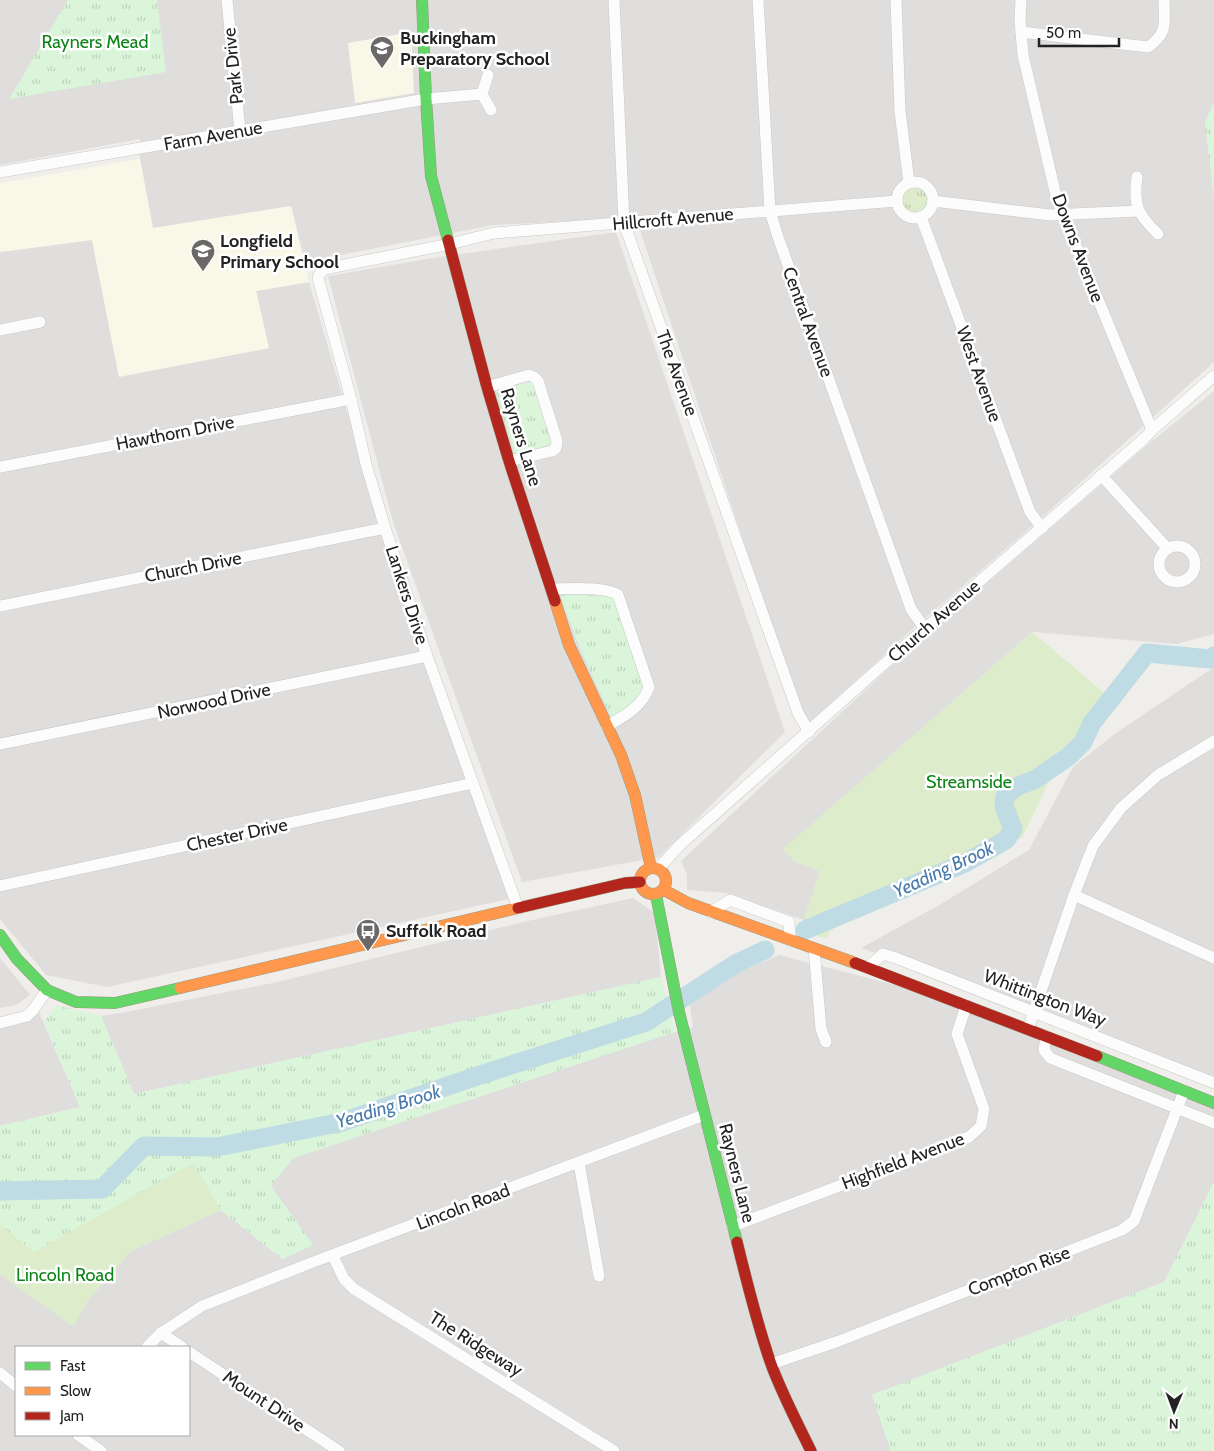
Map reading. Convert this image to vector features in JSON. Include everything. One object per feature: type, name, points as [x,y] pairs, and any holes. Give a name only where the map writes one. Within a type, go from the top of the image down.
[{"type":"street","name":"Park Drive","points":[[227,0],[240,131]]},
{"type":"street","name":"Rayners Lane","points":[[422,0],[431,176],[459,283],[509,461],[569,645],[621,755],[635,794],[646,847],[655,868],[665,876],[666,882],[660,892],[661,922],[676,999],[704,1115],[750,1294],[771,1364],[810,1451]]},
{"type":"street","name":"The Avenue","points":[[614,0],[624,224],[798,713],[809,732]]},
{"type":"street","name":"Central Avenue","points":[[758,0],[770,211],[911,609],[925,629]]},
{"type":"street","points":[[896,0],[900,111],[909,183]]},
{"type":"street","name":"Downs Avenue","points":[[1021,0],[1023,55],[1057,200],[1152,430]]},
{"type":"street","points":[[1021,32],[1148,47],[1158,40],[1164,29],[1164,0]]},
{"type":"street","points":[[488,75],[482,94],[491,110]]},
{"type":"street","name":"Farm Avenue","points":[[0,172],[426,99],[482,94]]},
{"type":"street","points":[[1137,177],[1134,195],[1139,211],[1146,223],[1158,234]]},
{"type":"street","points":[[909,183],[926,185],[932,195],[933,201],[929,211],[921,217],[905,215],[897,201],[900,190],[909,183]]},
{"type":"street","name":"Hillcroft Avenue","points":[[319,274],[324,269],[450,244],[494,233],[897,201]]},
{"type":"street","points":[[933,201],[1050,215],[1139,211]]},
{"type":"street","name":"West Avenue","points":[[921,217],[1030,512],[1042,528]]},
{"type":"street","name":"Lankers Drive","points":[[319,274],[318,278],[351,399],[366,464],[385,528],[427,656],[518,908]]},
{"type":"street","points":[[0,330],[40,322]]},
{"type":"street","points":[[487,387],[529,375],[534,377],[538,381],[557,441],[556,448],[552,451],[509,461]]},
{"type":"street","name":"Church Avenue","points":[[655,868],[1214,376]]},
{"type":"street","name":"Hawthorn Drive","points":[[0,467],[351,399]]},
{"type":"street","points":[[1101,475],[1168,549]]},
{"type":"street","name":"Church Drive","points":[[0,606],[385,528]]},
{"type":"street","points":[[551,589],[602,590],[613,591],[618,595],[649,687],[642,701],[629,713],[608,726]]},
{"type":"street","name":"Norwood Drive","points":[[0,744],[427,656]]},
{"type":"street","points":[[1028,1029],[1074,895],[1093,846],[1121,808],[1158,775],[1214,740]]},
{"type":"street","name":"Chester Drive","points":[[0,886],[474,783]]},
{"type":"street","points":[[646,847],[670,855]]},
{"type":"street","points":[[655,868],[643,873],[640,882],[641,888],[645,893],[651,895],[660,892]]},
{"type":"street","points":[[0,935],[17,959],[47,990],[76,1002],[115,1003],[624,883],[640,882]]},
{"type":"street","name":"Whittington Way","points":[[660,892],[1028,1029],[1214,1104]]},
{"type":"street","points":[[1074,895],[1214,958]]},
{"type":"street","points":[[711,912],[730,900],[789,922],[790,940]]},
{"type":"street","points":[[661,922],[684,901]]},
{"type":"street","points":[[814,949],[821,1029],[826,1042]]},
{"type":"street","name":"Whittington Way","points":[[867,968],[883,954],[1214,1083]]},
{"type":"street","points":[[0,1023],[27,1016],[47,990]]},
{"type":"street","name":"Highfield Avenue","points":[[733,1226],[969,1137],[981,1126],[984,1109],[957,1034],[966,1006]]},
{"type":"street","name":"Whittington Way","points":[[1046,1036],[1044,1050],[1050,1058],[1214,1123]]},
{"type":"street","name":"Compton Rise","points":[[771,1364],[840,1341],[1122,1230],[1134,1221],[1184,1091]]},
{"type":"street","name":"Lincoln Road","points":[[148,1346],[161,1333],[202,1306],[704,1115]]},
{"type":"street","points":[[579,1163],[599,1276]]},
{"type":"street","name":"The Ridgeway","points":[[333,1256],[344,1279],[354,1289],[614,1451]]},
{"type":"street","points":[[161,1333],[180,1346]]},
{"type":"street","name":"Mount Drive","points":[[190,1353],[339,1451]]},
{"type":"street","points":[[0,1373],[15,1385]]},
{"type":"street","points":[[79,1436],[101,1451]]},
{"type":"shaded area","points":[[0,0],[1214,0],[1214,103],[1205,122],[1214,198],[1214,362],[1038,521],[915,627],[805,726],[636,218],[493,225],[305,262],[291,206],[153,229],[140,159],[140,139],[0,165]]},
{"type":"shaded area","name":"Buckingham Preparatory School","points":[[411,32],[414,93],[355,103],[348,43]]},
{"type":"shaded area","name":"Longfield Primary School","points":[[140,159],[153,228],[291,206],[309,282],[256,291],[269,348],[119,377],[92,240],[0,252],[0,183]]},
{"type":"shaded area","points":[[616,232],[785,732],[659,857],[522,882],[393,522],[328,276],[433,258]]},
{"type":"shaded area","points":[[92,240],[119,376],[269,348],[256,291],[309,282],[378,517],[509,899],[107,987],[46,975],[0,919],[0,252]]},
{"type":"shaded area","points":[[1214,391],[1214,634],[1176,644],[1032,632],[784,849],[794,861],[820,871],[804,920],[726,893],[687,890],[687,874],[681,861],[897,661],[1146,446]]},
{"type":"shaded area","points":[[1214,667],[1214,1086],[1041,1012],[861,948],[941,904],[1029,850],[1073,767],[1116,733]]},
{"type":"shaded area","points":[[633,898],[655,913],[661,977],[134,1094],[101,1016],[273,983],[523,922]]},
{"type":"shaded area","points":[[779,955],[899,986],[1214,1105],[1214,1183],[1164,1282],[872,1395],[891,1451],[0,1451],[0,1274],[73,1326],[89,1299],[131,1251],[221,1210],[282,1259],[312,1245],[270,1186],[293,1158],[693,1027],[689,1000],[709,985]]},
{"type":"shaded area","points":[[0,958],[30,995],[16,1005],[0,1008]]},
{"type":"shaded area","points":[[39,1012],[80,1107],[0,1126],[0,1021]]},
{"type":"green space","name":"Rayners Mead","points":[[68,0],[157,0],[166,72],[9,99]]},
{"type":"green space","points":[[1214,103],[1214,198],[1205,122]]},
{"type":"green space","points":[[915,188],[924,191],[927,200],[924,209],[915,212],[906,209],[903,200],[906,191]]},
{"type":"green space","points":[[534,380],[553,444],[515,455],[496,391]]},
{"type":"green space","points":[[559,593],[614,594],[645,689],[613,721],[579,646]]},
{"type":"green space","name":"Streamside","points":[[1032,632],[1108,696],[1065,748],[1022,838],[841,910],[827,938],[796,933],[804,920],[820,871],[794,861],[783,849]]},
{"type":"green space","points":[[661,977],[675,1032],[293,1158],[271,1186],[313,1245],[282,1259],[221,1210],[131,1251],[89,1299],[73,1326],[0,1274],[0,1126],[80,1107],[44,1022],[56,1005],[101,1016],[134,1094]]},
{"type":"green space","name":"Lincoln Road","points":[[193,1163],[221,1210],[131,1251],[89,1299],[73,1326],[0,1274],[0,1225],[34,1252]]},
{"type":"green space","points":[[1213,1183],[1214,1451],[891,1451],[872,1395],[1164,1282]]},
{"type":"waterway","name":"Yeading Brook","points":[[805,930],[965,863],[1006,840],[1013,829],[1004,806],[1005,796],[1016,787],[1036,779],[1068,757],[1083,742],[1092,723],[1147,653],[1210,659],[1214,656]]},
{"type":"waterway","name":"Yeading Brook","points":[[0,1191],[102,1189],[144,1146],[217,1147],[342,1122],[477,1076],[646,1022],[737,963],[765,950]]},
{"type":"traffic: fast","points":[[422,0],[431,176],[448,240]]},
{"type":"traffic: fast","points":[[656,895],[679,1012],[737,1242]]},
{"type":"traffic: fast","points":[[0,935],[17,959],[47,990],[76,1002],[115,1003],[180,988]]},
{"type":"traffic: fast","points":[[1097,1056],[1214,1103]]},
{"type":"traffic: slow","points":[[555,601],[569,645],[621,755],[635,795],[651,868]]},
{"type":"traffic: slow","points":[[653,868],[662,872],[666,881],[662,890],[653,894],[644,890],[640,881],[644,872],[653,868]]},
{"type":"traffic: slow","points":[[664,890],[688,903],[855,963]]},
{"type":"traffic: slow","points":[[180,988],[518,908]]},
{"type":"traffic: jam","points":[[448,240],[487,387],[555,601]]},
{"type":"traffic: jam","points":[[518,908],[625,883],[640,882]]},
{"type":"traffic: jam","points":[[855,963],[1097,1056]]},
{"type":"traffic: jam","points":[[737,1242],[748,1288],[771,1364],[811,1451]]},
{"type":"place","name":"Buckingham Preparatory School","points":[[382,69]]},
{"type":"place","name":"Longfield Primary School","points":[[203,272]]},
{"type":"place","name":"Suffolk Road","points":[[368,952]]}]
